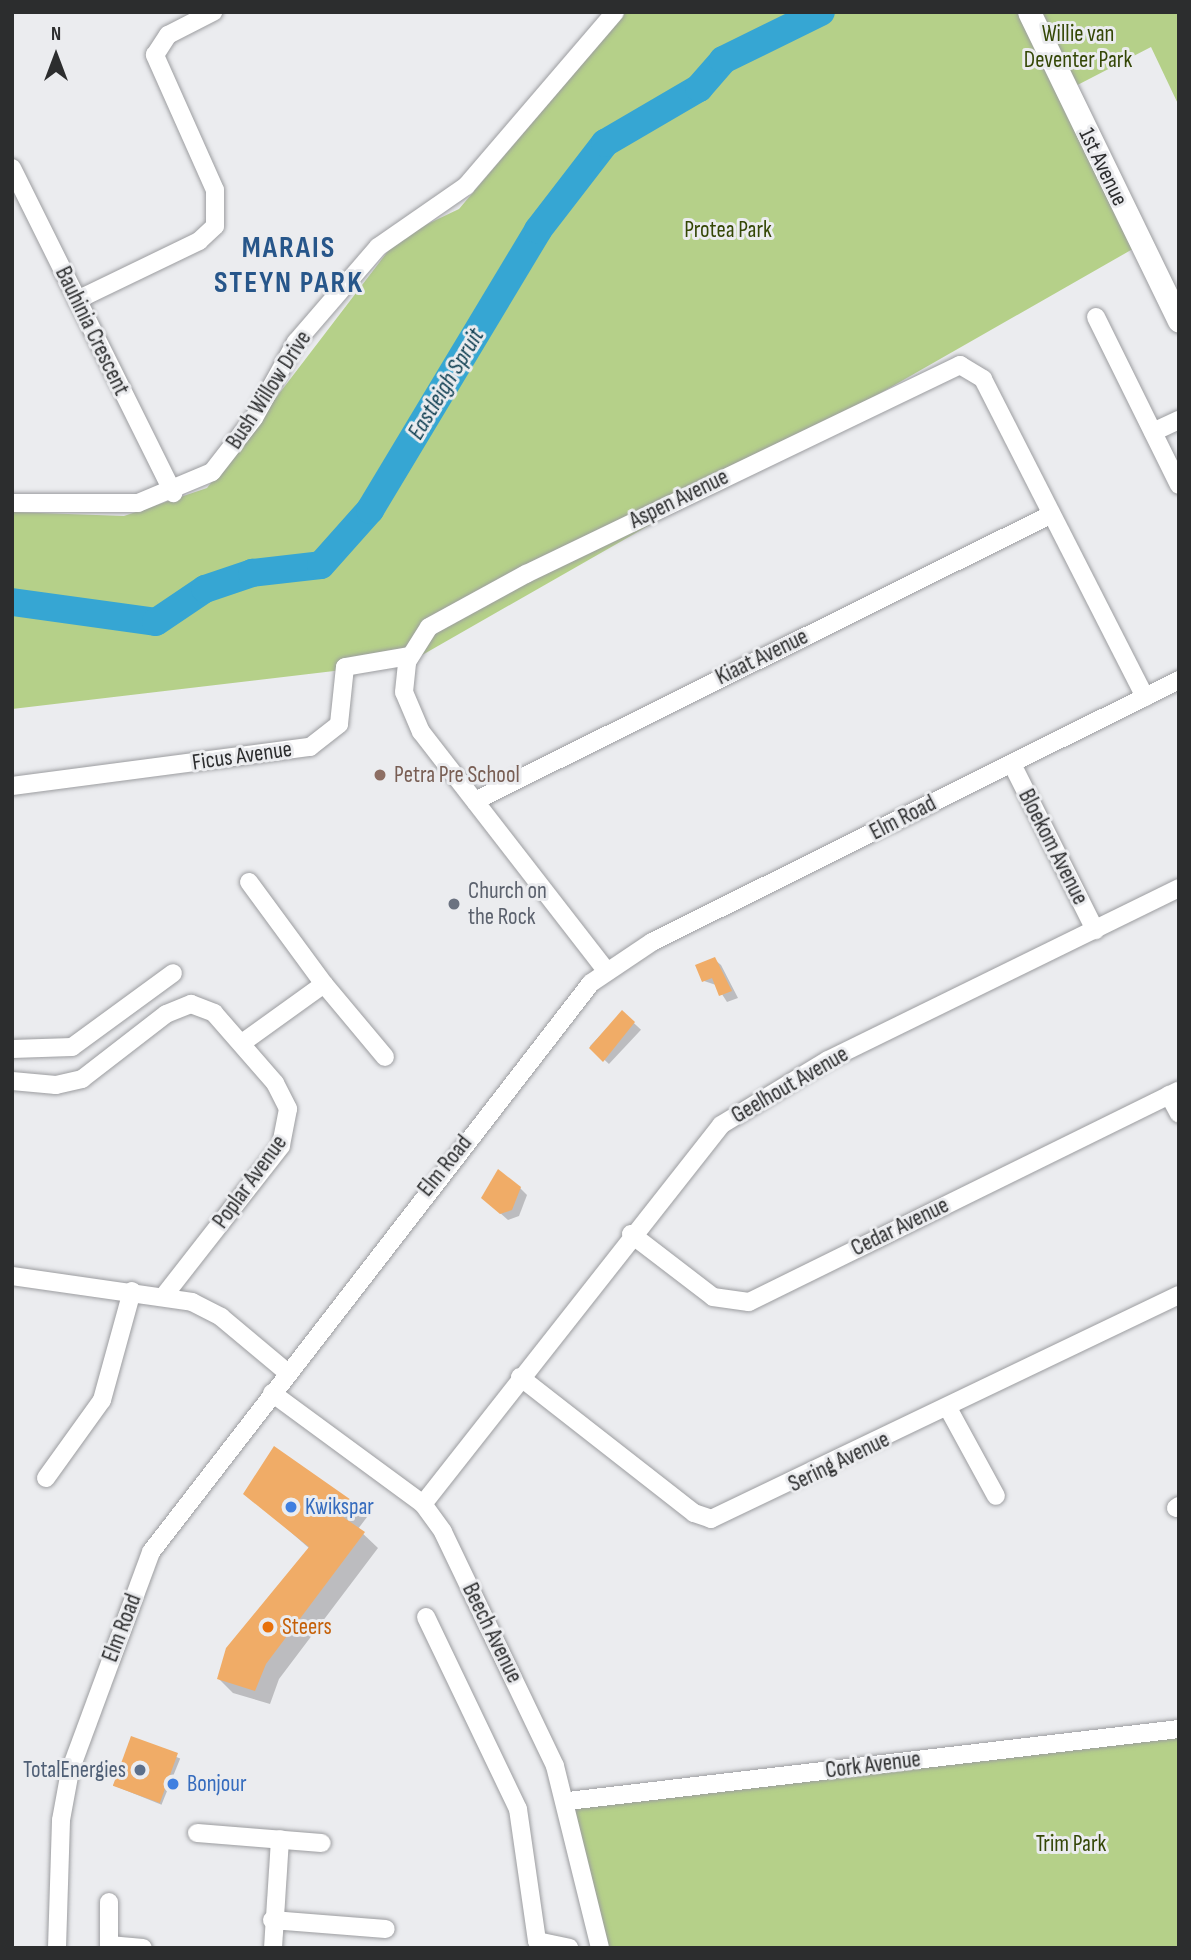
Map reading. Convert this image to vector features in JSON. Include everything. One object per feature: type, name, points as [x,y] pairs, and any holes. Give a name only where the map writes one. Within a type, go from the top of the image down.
[{"type":"main road","name":"1st Avenue","points":[[1029,12],[1179,321]]},
{"type":"street","points":[[77,300],[199,241],[215,226],[215,190],[155,55],[168,35],[213,12]]},
{"type":"street","name":"Bush Willow Drive","points":[[12,503],[113,506],[173,493],[200,481],[223,460],[296,342],[378,247],[466,186],[615,12]]},
{"type":"street","name":"Bauhinia Crescent","points":[[12,168],[173,493]]},
{"type":"street","points":[[1096,317],[1179,485]]},
{"type":"street","name":"Aspen Avenue","points":[[410,656],[446,614],[960,365],[983,379],[1145,697]]},
{"type":"street","points":[[1153,432],[1179,420]]},
{"type":"street","name":"Kiaat Avenue","points":[[475,801],[1050,515]]},
{"type":"street","points":[[410,656],[404,692],[409,712],[605,969]]},
{"type":"street","name":"Ficus Avenue","points":[[12,786],[310,747],[338,724],[345,667],[410,656]]},
{"type":"street","name":"Elm Road","points":[[57,1948],[61,1820],[70,1771],[120,1630],[163,1532],[288,1373],[449,1159],[605,969],[1179,680]]},
{"type":"street","name":"Bloekom Avenue","points":[[1012,764],[1095,930]]},
{"type":"street","points":[[249,882],[324,984],[385,1057]]},
{"type":"street","name":"Geelhout Avenue","points":[[423,1504],[709,1136],[753,1102],[1179,888]]},
{"type":"street","points":[[12,1049],[72,1046],[173,973]]},
{"type":"street","points":[[242,1043],[324,984]]},
{"type":"street","name":"Poplar Avenue","points":[[12,1080],[56,1085],[82,1079],[166,1014],[191,1004],[214,1013],[242,1043],[285,1100],[287,1132],[164,1296]]},
{"type":"street","points":[[1174,1093],[1179,1114]]},
{"type":"street","name":"Cedar Avenue","points":[[631,1234],[713,1297],[749,1302],[1174,1093]]},
{"type":"street","points":[[12,1276],[164,1296],[210,1308],[288,1373]]},
{"type":"street","points":[[46,1478],[102,1400],[132,1291]]},
{"type":"street","name":"Sering Avenue","points":[[520,1377],[694,1513],[711,1519],[948,1408],[1179,1295]]},
{"type":"street","name":"Beech Avenue","points":[[271,1393],[423,1504],[494,1631],[568,1801],[600,1948]]},
{"type":"street","points":[[948,1408],[996,1496]]},
{"type":"street","points":[[426,1617],[518,1809],[534,1944],[569,1948]]},
{"type":"street","name":"Cork Avenue","points":[[568,1801],[1179,1729]]},
{"type":"street","points":[[197,1833],[322,1843]]},
{"type":"street","points":[[273,1948],[272,1920],[279,1839]]},
{"type":"street","points":[[109,1902],[109,1946],[143,1948]]},
{"type":"street","points":[[272,1920],[386,1929]]},
{"type":"green space","name":"Protea Park","points":[[626,12],[1179,12],[1179,106],[1151,47],[1062,93],[1138,246],[410,662],[12,709],[12,512],[124,516],[207,488],[398,238],[459,209]]},
{"type":"green space","name":"Trim Park","points":[[1179,1726],[1179,1948],[597,1948],[567,1804]]},
{"type":"building","points":[[715,957],[732,991],[719,996],[712,978],[702,982],[695,965]]},
{"type":"building","points":[[622,1010],[635,1022],[603,1062],[589,1048]]},
{"type":"building","points":[[498,1169],[521,1187],[512,1210],[500,1214],[481,1198]]},
{"type":"building","points":[[274,1446],[354,1502],[343,1517],[365,1532],[266,1664],[255,1691],[217,1679],[226,1648],[309,1547],[243,1494]]},
{"type":"building","points":[[131,1736],[178,1753],[160,1803],[113,1786]]},
{"type":"waterway","name":"Eastleigh Spruit","points":[[12,602],[156,622],[205,589],[252,573],[321,565],[370,510],[538,230],[605,143],[699,88],[723,60],[821,12]]},
{"type":"place","name":"Petra Pre School","points":[[380,775]]},
{"type":"place","name":"Church on the Rock","points":[[454,904]]},
{"type":"place","name":"Kwikspar","points":[[291,1507]]},
{"type":"place","name":"Steers","points":[[268,1627]]},
{"type":"place","name":"TotalEnergies","points":[[140,1770]]},
{"type":"place","name":"Bonjour","points":[[173,1784]]},
{"type":"district","name":"MARAIS STEYN PARK","points":[[289,265]]},
{"type":"park label","name":"Willie van Deventer Park","points":[[1078,47]]}]
